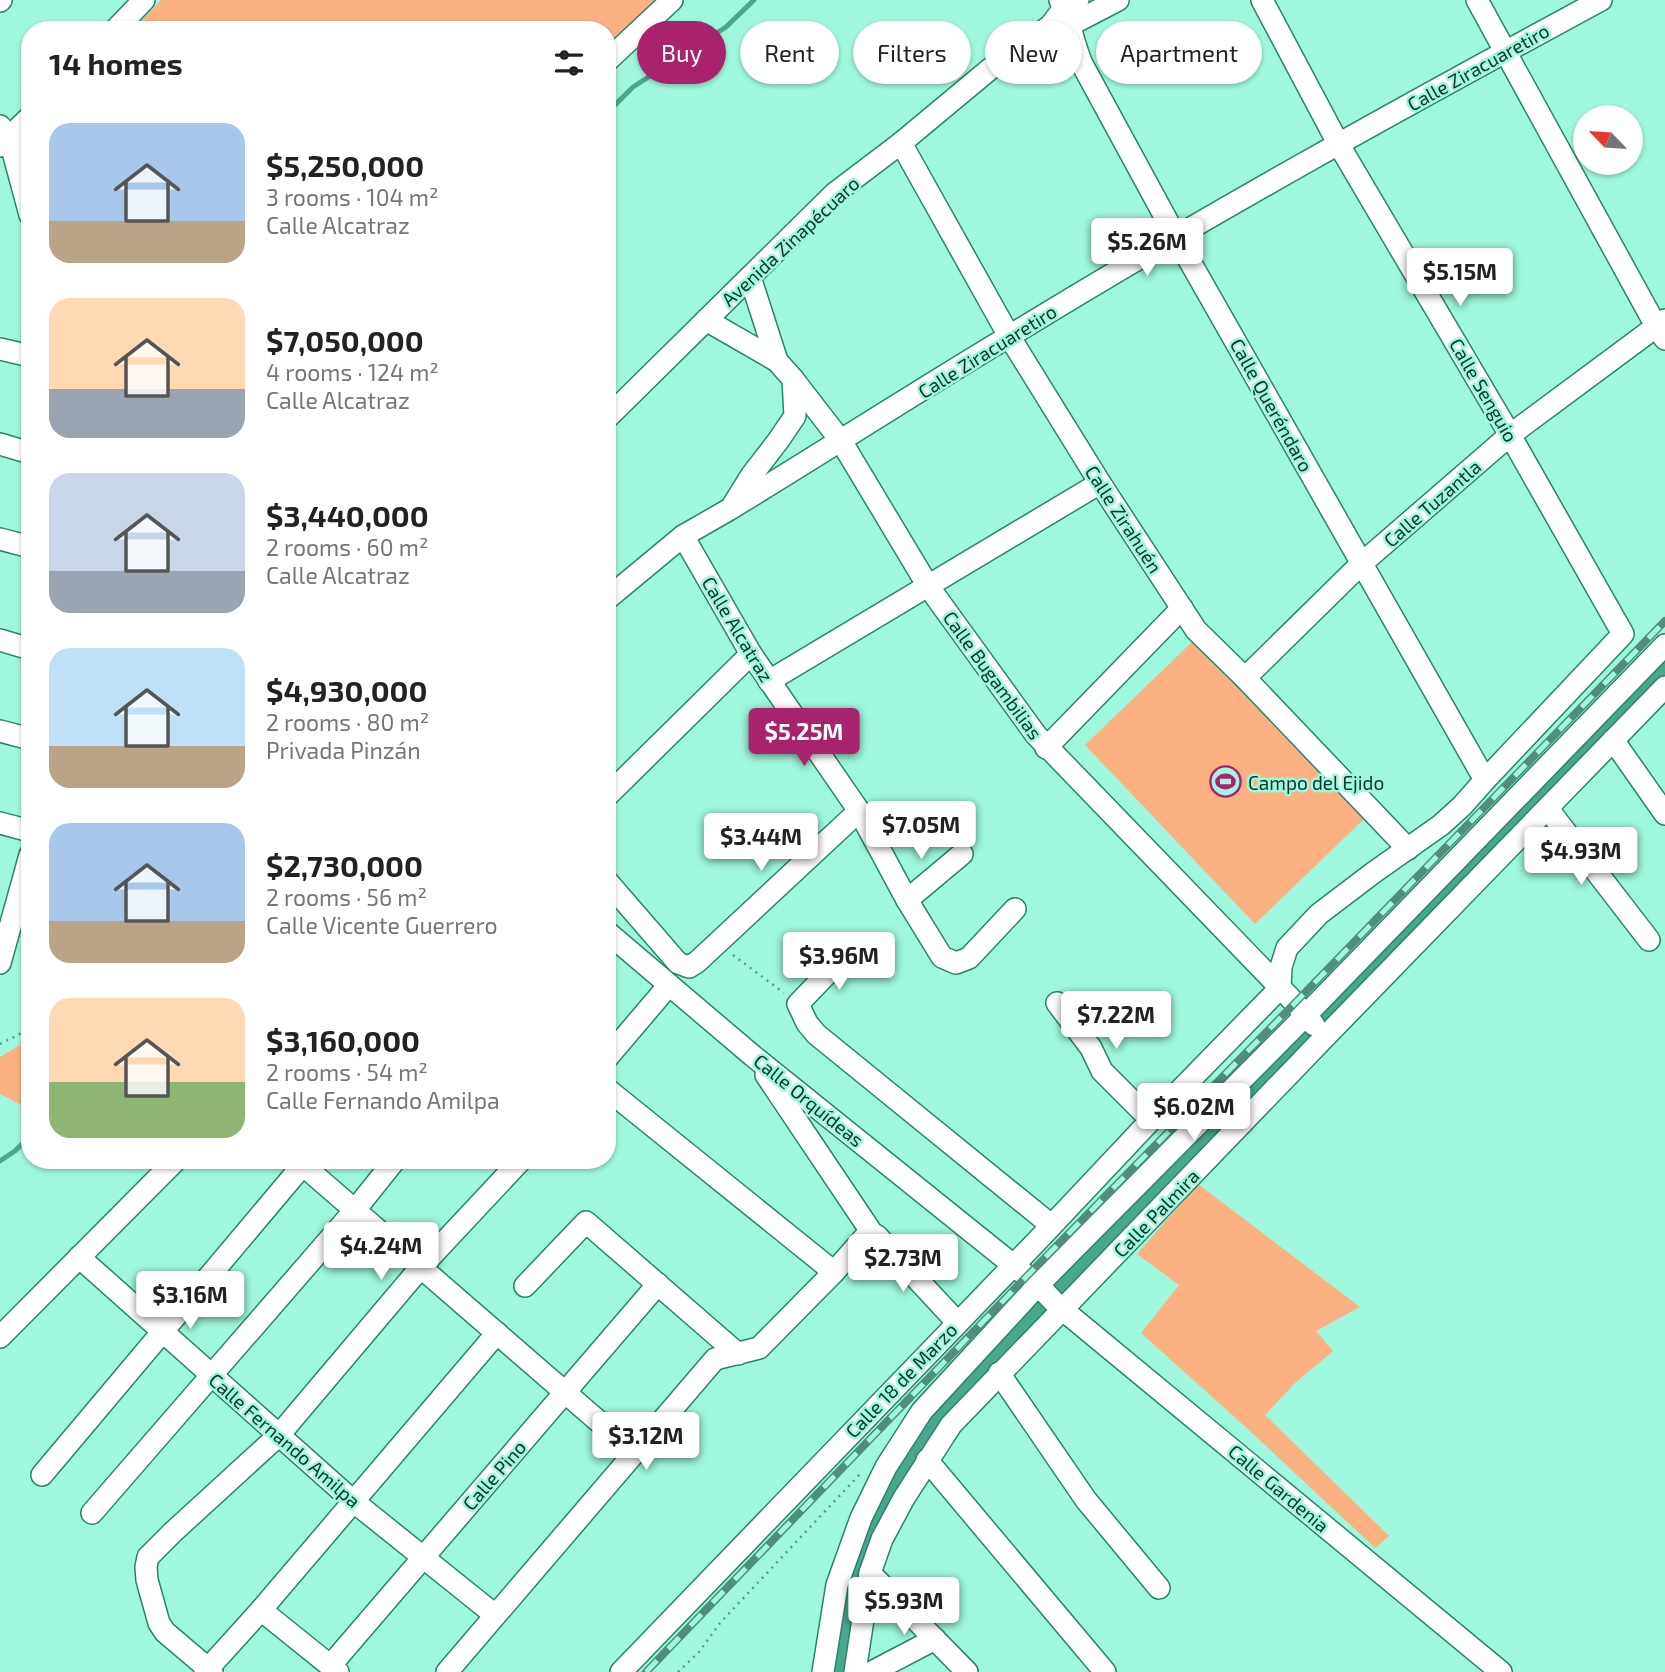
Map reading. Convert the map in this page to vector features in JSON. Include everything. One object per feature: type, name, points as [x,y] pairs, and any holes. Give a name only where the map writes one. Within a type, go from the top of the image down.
[{"type":"street","points":[[124,21],[144,0]]},
{"type":"street","points":[[616,53],[672,0]]},
{"type":"street","name":"Avenida Zinapécuaro","points":[[616,409],[835,194],[1064,12],[1118,0]]},
{"type":"street","name":"Calle Senguio","points":[[1262,0],[1339,145],[1510,435],[1623,634],[1485,780]]},
{"type":"street","points":[[1477,0],[1662,328]]},
{"type":"street","name":"Calle Ziracuaretiro","points":[[616,592],[683,536],[1009,336],[1339,145],[1601,0]]},
{"type":"street","name":"Calle Queréndaro","points":[[1064,12],[1082,64],[1485,780]]},
{"type":"street","points":[[21,123],[3,136],[21,189]]},
{"type":"street","name":"Calle Zirahuén","points":[[901,143],[1009,336],[1196,630],[1408,849]]},
{"type":"street","points":[[750,277],[777,361]]},
{"type":"street","name":"Calle Bugambilias","points":[[706,320],[777,361],[793,379],[841,441],[928,586],[1046,748],[1307,1016],[1323,1037]]},
{"type":"street","name":"Calle Tuzantla","points":[[1245,678],[1362,564],[1510,435],[1662,328]]},
{"type":"street","points":[[0,349],[21,354]]},
{"type":"street","points":[[730,509],[795,416],[793,379]]},
{"type":"street","points":[[0,444],[21,450]]},
{"type":"street","points":[[769,681],[1100,482]]},
{"type":"street","name":"Calle Alcatraz","points":[[683,536],[751,654],[859,811],[907,900],[942,957],[956,963],[969,958],[1015,909]]},
{"type":"street","points":[[0,539],[21,545]]},
{"type":"street","points":[[1046,748],[1182,608]]},
{"type":"street","points":[[0,640],[21,646]]},
{"type":"street","points":[[833,1671],[837,1585],[861,1518],[886,1467],[922,1411],[1040,1286],[1662,652]]},
{"type":"street","points":[[616,787],[751,654]]},
{"type":"street","name":"Calle Palmira","points":[[855,1672],[870,1573],[882,1539],[927,1460],[951,1425],[1060,1307],[1665,687]]},
{"type":"street","points":[[0,731],[21,737]]},
{"type":"street","points":[[1613,740],[1665,814]]},
{"type":"street","points":[[1280,988],[1281,967],[1287,948],[1319,915],[1441,825],[1485,780]]},
{"type":"street","points":[[1515,800],[1538,818],[1648,940]]},
{"type":"street","points":[[616,891],[678,963],[689,967],[859,811]]},
{"type":"street","points":[[0,823],[21,829]]},
{"type":"street","points":[[907,900],[962,854]]},
{"type":"street","points":[[0,963],[5,921],[21,879]]},
{"type":"street","name":"Calle Orquídeas","points":[[616,940],[753,1056],[1040,1286]]},
{"type":"street","points":[[849,951],[798,1004],[807,1023],[816,1034],[1051,1225]]},
{"type":"street","points":[[616,1047],[669,985]]},
{"type":"street","name":"Calle 18 de Marzo","points":[[621,1672],[1280,988]]},
{"type":"street","points":[[1057,1003],[1091,1048],[1102,1071],[1151,1119]]},
{"type":"street","points":[[753,1056],[873,1234],[957,1322]]},
{"type":"street","points":[[616,1096],[834,1272]]},
{"type":"street","points":[[0,1337],[167,1169]]},
{"type":"street","points":[[42,1475],[296,1169]]},
{"type":"street","points":[[310,1169],[635,1453]]},
{"type":"street","points":[[92,1513],[388,1169]]},
{"type":"street","points":[[497,1333],[208,1671],[165,1632],[159,1623],[148,1580],[148,1557],[279,1436],[421,1267],[513,1169]]},
{"type":"street","points":[[525,1286],[586,1222],[738,1354]]},
{"type":"street","points":[[447,1672],[715,1359],[759,1348],[865,1237],[873,1234]]},
{"type":"street","name":"Calle Fernando Amilpa","points":[[79,1257],[353,1502],[495,1615]]},
{"type":"street","name":"Calle Pino","points":[[334,1669],[423,1558],[657,1284]]},
{"type":"street","name":"Calle Gardenia","points":[[1040,1286],[1060,1307],[1500,1672]]},
{"type":"street","points":[[999,1373],[1086,1500],[1159,1588]]},
{"type":"street","points":[[927,1460],[1105,1672]]},
{"type":"street","points":[[870,1573],[967,1672]]},
{"type":"street","points":[[261,1610],[334,1669]]},
{"type":"street","points":[[872,1672],[935,1639]]},
{"type":"path","points":[[717,942],[798,1004]]},
{"type":"path","points":[[0,1044],[21,1034]]},
{"type":"path","name":"Calle 18 de Marzo","points":[[678,1672],[699,1652],[720,1623],[867,1466]]},
{"type":"shaded area","points":[[161,0],[659,0],[616,41],[616,21],[141,21]]},
{"type":"shaded area","name":"Campo del Ejido","points":[[1194,640],[1365,818],[1255,924],[1085,745]]},
{"type":"shaded area","points":[[21,1044],[21,1105],[0,1094],[0,1057]]},
{"type":"shaded area","points":[[1198,1184],[1360,1307],[1316,1331],[1333,1351],[1295,1383],[1265,1415],[1389,1536],[1375,1548],[1141,1333],[1179,1285],[1137,1254]]},
{"type":"waterway","points":[[616,104],[633,87],[726,27],[754,0]]},
{"type":"waterway","points":[[840,1672],[855,1578],[871,1527],[898,1473],[936,1414],[1665,662]]},
{"type":"waterway","points":[[0,1161],[21,1145]]},
{"type":"railway","points":[[646,1672],[1027,1276],[1665,621]]},
{"type":"place","name":"Campo del Ejido","points":[[1225,782]]}]
